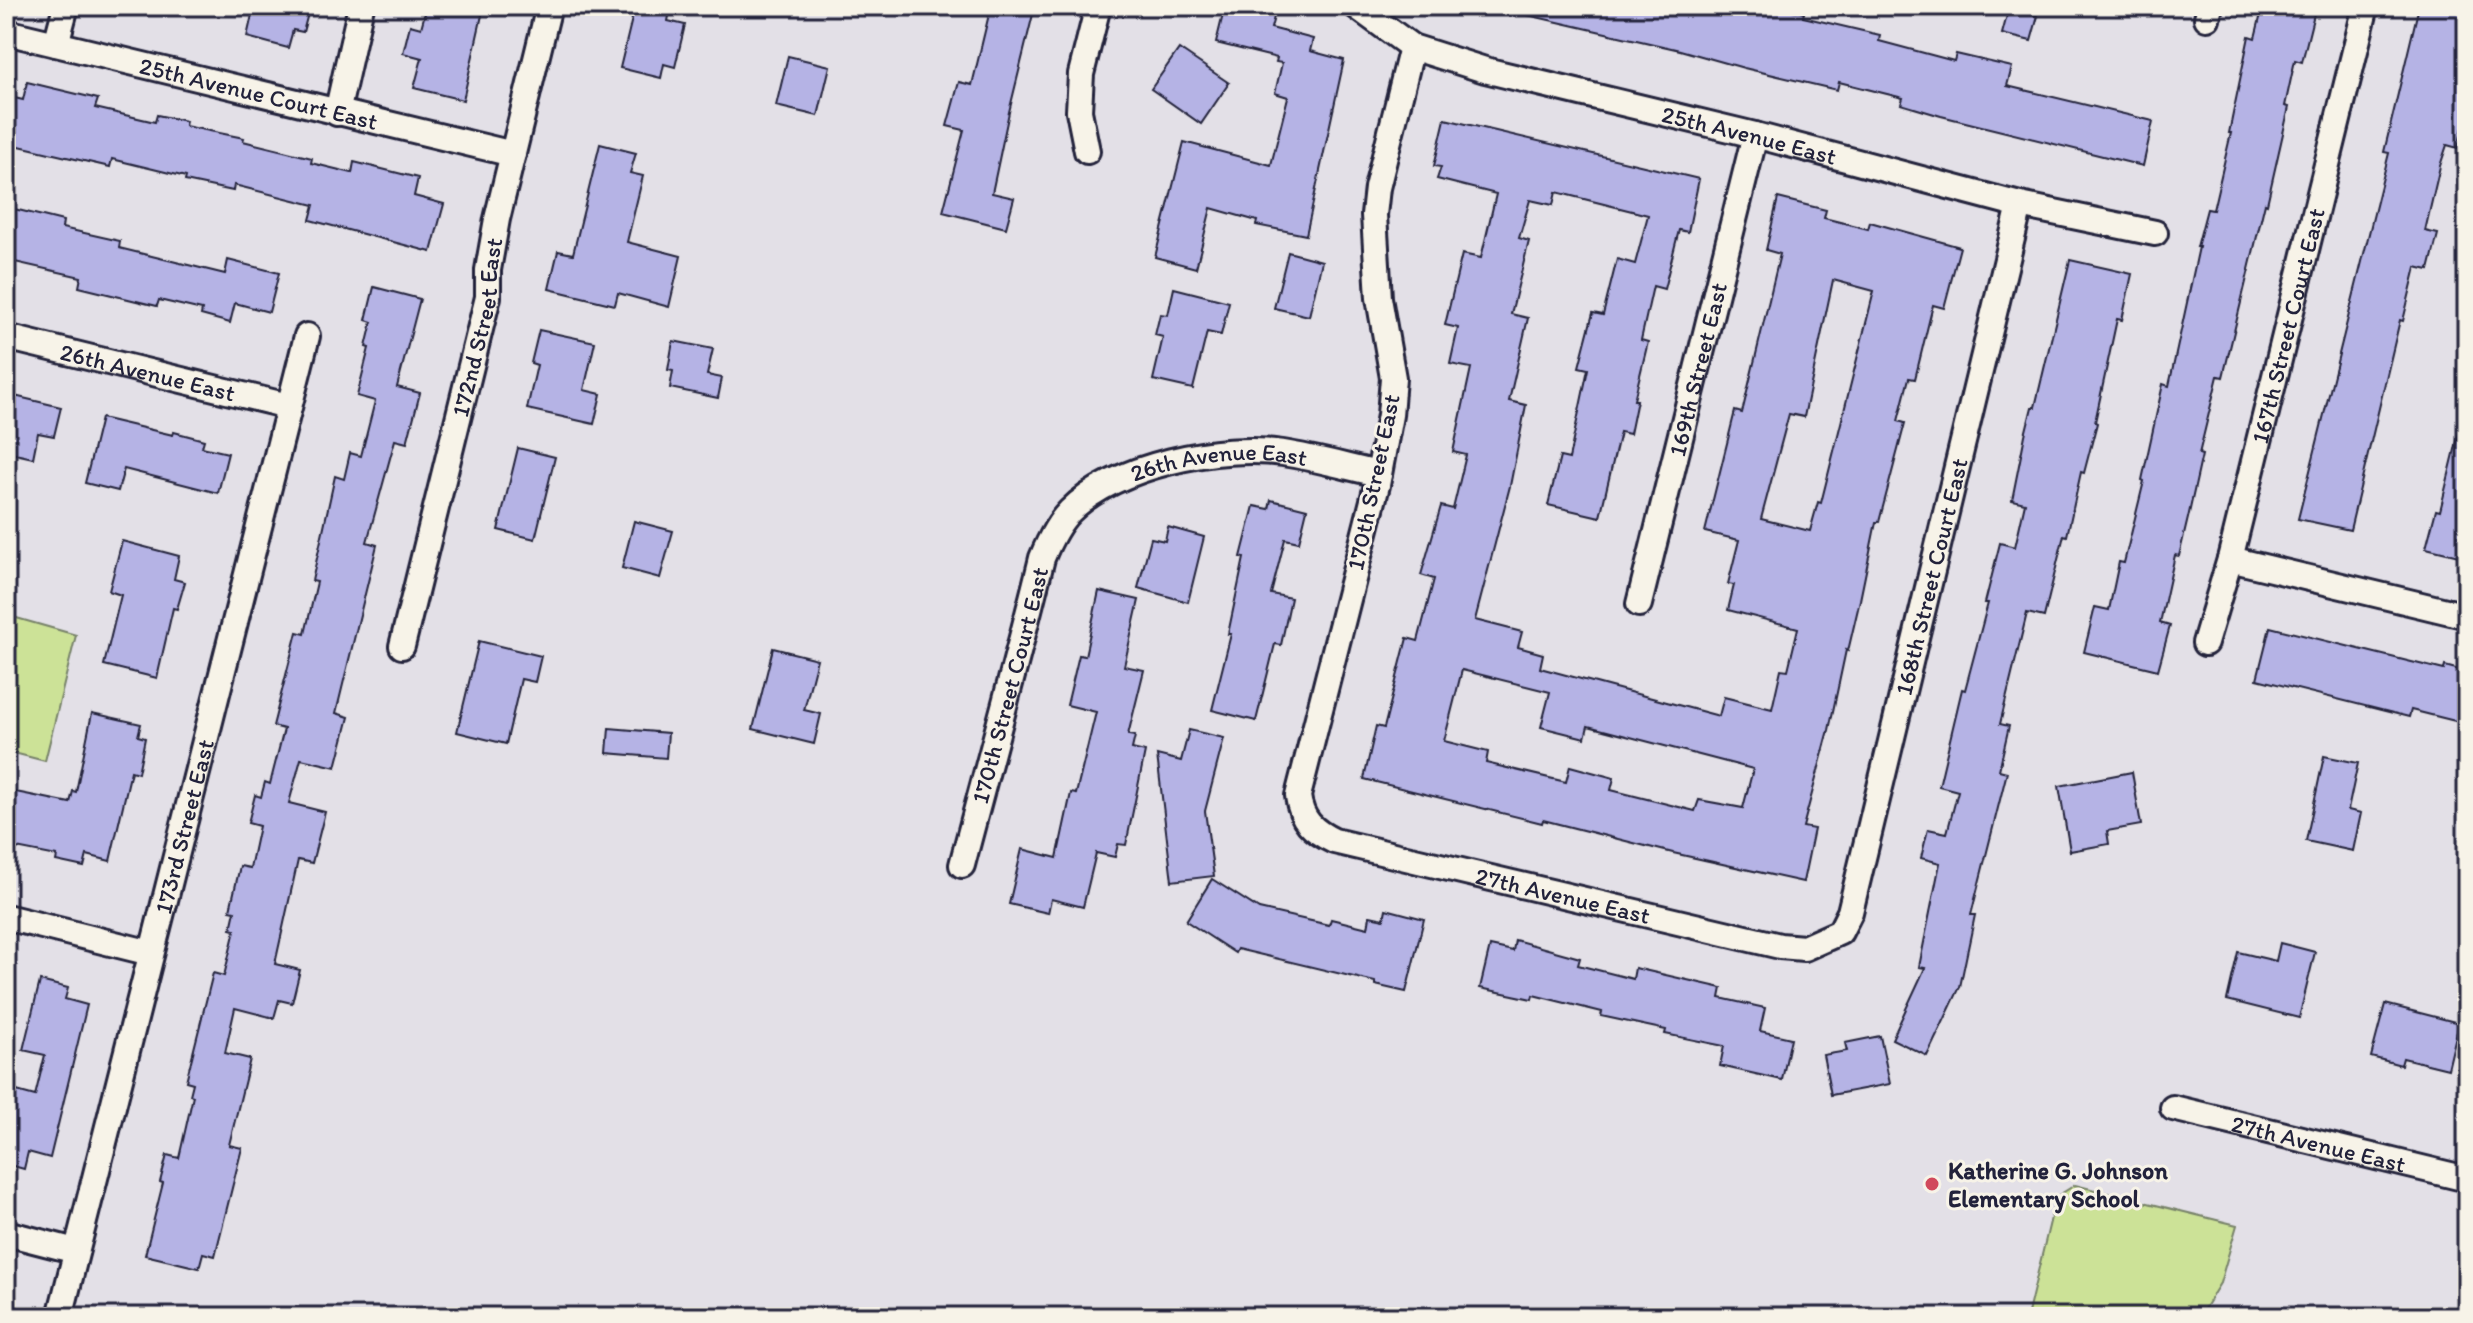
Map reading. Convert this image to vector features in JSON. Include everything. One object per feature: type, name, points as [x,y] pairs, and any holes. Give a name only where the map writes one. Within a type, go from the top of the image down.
[{"type":"street","points":[[56,44],[66,6]]},
{"type":"street","points":[[337,113],[361,6]]},
{"type":"street","name":"172nd Street East","points":[[402,646],[488,297],[490,258],[549,6]]},
{"type":"street","points":[[1087,151],[1079,111],[1081,74],[1098,6]]},
{"type":"street","name":"25th Avenue East","points":[[1356,6],[1412,47],[1485,70],[1755,135],[2020,205],[2155,233]]},
{"type":"street","name":"167th Street Court East","points":[[2205,643],[2230,559],[2366,6]]},
{"type":"street","name":"25th Avenue Court East","points":[[6,32],[513,154]]},
{"type":"street","name":"170th Street East","points":[[1303,819],[1298,796],[1379,474],[1390,415],[1393,378],[1379,298],[1374,215],[1412,47]]},
{"type":"street","name":"169th Street East","points":[[1639,604],[1755,135]]},
{"type":"street","name":"168th Street Court East","points":[[1827,940],[1840,932],[1850,912],[2020,205]]},
{"type":"street","name":"173rd Street East","points":[[60,1317],[307,336]]},
{"type":"street","name":"26th Avenue East","points":[[6,337],[288,406]]},
{"type":"street","name":"26th Avenue East","points":[[1068,512],[1091,493],[1121,478],[1166,463],[1216,453],[1281,453],[1379,474]]},
{"type":"street","name":"170th Street Court East","points":[[962,865],[1042,558],[1068,512]]},
{"type":"street","points":[[2230,559],[2467,616]]},
{"type":"street","name":"27th Avenue East","points":[[1303,819],[1317,833],[1334,841],[1780,946],[1804,948],[1827,940]]},
{"type":"street","points":[[6,917],[151,953]]},
{"type":"street","name":"27th Avenue East","points":[[2173,1108],[2467,1179]]},
{"type":"street","points":[[6,1233],[76,1251]]},
{"type":"green space","points":[[6,615],[76,635],[45,761],[6,751]]},
{"type":"green space","points":[[2075,1185],[2237,1225],[2220,1283],[2199,1317],[2027,1317],[2056,1197]]},
{"type":"building","points":[[254,6],[310,6],[303,32],[293,30],[288,48],[247,37]]},
{"type":"building","points":[[427,6],[484,6],[463,100],[414,88],[422,58],[403,53],[410,25],[421,28]]},
{"type":"building","points":[[635,6],[671,6],[668,21],[685,25],[675,67],[664,64],[661,78],[620,68]]},
{"type":"building","points":[[991,6],[1035,6],[992,193],[1014,198],[1006,228],[943,212],[964,130],[947,126],[959,82],[972,85]]},
{"type":"building","points":[[1225,6],[1277,6],[1271,28],[1313,39],[1310,51],[1344,60],[1306,235],[1256,225],[1257,221],[1211,208],[1196,268],[1155,257],[1184,142],[1271,165],[1288,97],[1275,93],[1282,63],[1276,62],[1277,58],[1216,43]]},
{"type":"building","points":[[1524,6],[1775,6],[1804,13],[1803,17],[1880,35],[1879,41],[1954,61],[1956,54],[2012,67],[2007,86],[2153,121],[2143,166],[1941,116],[1901,104],[1903,98],[1839,82],[1837,90],[1523,14]]},
{"type":"building","points":[[2263,6],[2316,6],[2302,62],[2295,60],[2285,106],[2289,107],[2267,204],[2223,377],[2218,376],[2199,454],[2202,455],[2188,518],[2179,556],[2175,555],[2160,623],[2170,626],[2158,670],[2084,652],[2095,607],[2109,610],[2119,562],[2124,563],[2163,384],[2169,386],[2197,247],[2207,209],[2213,210],[2249,36],[2255,38]]},
{"type":"building","points":[[2419,6],[2441,6],[2467,12],[2467,110],[2458,148],[2447,145],[2440,166],[2425,231],[2438,234],[2429,270],[2416,267],[2403,321],[2400,320],[2350,530],[2298,519],[2389,153],[2384,152]]},
{"type":"building","points":[[2009,8],[2038,16],[2031,41],[2002,34]]},
{"type":"building","points":[[1179,49],[1229,83],[1201,124],[1151,89]]},
{"type":"building","points":[[788,56],[830,66],[818,116],[776,106]]},
{"type":"building","points":[[27,82],[98,99],[95,108],[155,122],[157,115],[186,121],[185,126],[244,138],[243,141],[312,158],[311,163],[352,173],[354,162],[418,178],[414,196],[444,204],[431,252],[310,220],[314,205],[234,185],[233,191],[185,181],[186,177],[112,159],[110,167],[6,143],[6,96],[23,100]]},
{"type":"building","points":[[1445,119],[1699,179],[1688,232],[1679,230],[1664,289],[1653,286],[1641,340],[1648,342],[1634,400],[1637,400],[1630,434],[1620,432],[1600,517],[1548,505],[1560,457],[1569,459],[1588,369],[1579,367],[1593,313],[1603,315],[1617,259],[1635,264],[1648,215],[1556,192],[1553,205],[1530,200],[1519,238],[1529,241],[1511,314],[1528,318],[1509,401],[1526,405],[1510,486],[1475,620],[1522,632],[1518,647],[1543,654],[1540,668],[1719,716],[1724,697],[1772,709],[1781,669],[1788,670],[1798,628],[1728,610],[1734,585],[1728,584],[1739,540],[1705,532],[1735,411],[1742,413],[1780,254],[1766,250],[1778,198],[1826,210],[1824,218],[1868,229],[1870,222],[1960,247],[1944,308],[1933,305],[1915,379],[1909,378],[1898,421],[1905,423],[1879,522],[1876,522],[1848,651],[1803,827],[1814,829],[1803,882],[1364,779],[1376,726],[1384,728],[1407,638],[1418,641],[1434,579],[1421,575],[1441,506],[1453,509],[1466,455],[1453,452],[1471,368],[1450,364],[1458,328],[1445,325],[1462,254],[1481,258],[1496,194],[1437,179],[1441,167],[1434,166]],"holes":[[[1833,280],[1874,291],[1821,503],[1818,502],[1810,531],[1761,519],[1789,414],[1804,417]],[[1462,670],[1550,692],[1541,727],[1585,738],[1588,726],[1753,769],[1743,808],[1699,800],[1695,811],[1611,790],[1614,778],[1570,766],[1566,782],[1486,763],[1488,752],[1444,741]]]},
{"type":"building","points":[[600,144],[636,153],[630,173],[643,176],[627,242],[681,256],[669,307],[618,293],[615,305],[549,289],[558,251],[573,254]]},
{"type":"building","points":[[6,207],[63,221],[62,228],[120,241],[119,248],[225,274],[228,260],[279,273],[269,312],[235,303],[230,323],[201,315],[202,310],[159,300],[157,306],[79,287],[81,277],[6,260]]},
{"type":"building","points":[[1288,252],[1322,261],[1309,316],[1274,308]]},
{"type":"building","points":[[2070,260],[2132,274],[2122,320],[2117,319],[2097,423],[2084,473],[2081,472],[2044,617],[2027,613],[2000,724],[2009,726],[1999,770],[2007,772],[1971,915],[1975,915],[1960,987],[1927,1056],[1892,1039],[1925,968],[1919,967],[1940,863],[1921,858],[1928,829],[1947,833],[1958,791],[1939,786],[1962,689],[1965,690],[1988,603],[1985,603],[2000,543],[2015,547],[2025,503],[2012,500],[2025,435],[2032,407],[2035,407]]},
{"type":"building","points":[[374,287],[420,299],[397,387],[420,393],[407,443],[395,440],[367,542],[377,545],[336,713],[349,717],[336,767],[301,759],[289,803],[325,812],[312,863],[298,860],[275,964],[300,970],[292,1003],[279,1000],[274,1018],[235,1008],[225,1053],[250,1059],[229,1145],[242,1148],[215,1256],[203,1253],[199,1268],[145,1255],[167,1155],[179,1158],[193,1096],[190,1095],[193,1083],[186,1081],[213,973],[224,976],[235,930],[231,929],[235,911],[230,910],[240,866],[250,868],[259,826],[248,823],[255,795],[261,797],[265,782],[270,784],[284,729],[273,726],[297,632],[305,634],[317,582],[312,581],[335,476],[344,479],[350,453],[361,456],[375,401],[357,396],[369,348],[366,347],[372,322],[366,320]]},
{"type":"building","points":[[1174,288],[1229,302],[1221,335],[1207,332],[1193,389],[1153,380],[1163,337],[1155,335],[1160,314],[1168,315]]},
{"type":"building","points":[[539,330],[595,342],[584,390],[601,394],[594,424],[527,409],[537,365],[531,363]]},
{"type":"building","points":[[673,341],[713,349],[707,375],[722,378],[718,398],[670,388],[673,371],[668,370]]},
{"type":"building","points":[[6,394],[61,407],[54,436],[38,433],[33,458],[6,452]]},
{"type":"building","points":[[101,418],[204,440],[202,447],[228,453],[218,493],[124,469],[118,491],[85,483]]},
{"type":"building","points":[[2459,433],[2467,434],[2467,558],[2426,548],[2436,510],[2440,511]]},
{"type":"building","points":[[518,448],[555,457],[535,539],[498,530]]},
{"type":"building","points":[[1271,500],[1307,509],[1299,542],[1285,539],[1271,594],[1291,598],[1281,645],[1275,644],[1256,721],[1212,710],[1231,634],[1228,634],[1244,558],[1241,557],[1254,506],[1269,509]]},
{"type":"building","points":[[634,521],[673,531],[660,578],[622,568]]},
{"type":"building","points":[[1168,527],[1204,537],[1188,602],[1138,588],[1151,538],[1165,541]]},
{"type":"building","points":[[122,541],[179,556],[174,579],[185,582],[177,609],[173,608],[157,678],[104,665],[121,595],[109,591]]},
{"type":"building","points":[[1099,591],[1139,600],[1124,666],[1144,670],[1128,735],[1135,736],[1132,749],[1145,752],[1126,845],[1118,844],[1115,857],[1096,853],[1083,907],[1051,899],[1048,913],[1009,904],[1022,849],[1057,858],[1071,793],[1076,794],[1096,712],[1067,705],[1079,655],[1085,656]]},
{"type":"building","points":[[2270,627],[2444,670],[2445,666],[2467,672],[2467,724],[2411,710],[2409,717],[2257,679]]},
{"type":"building","points":[[479,641],[541,656],[535,682],[521,679],[506,744],[457,732]]},
{"type":"building","points":[[773,648],[817,659],[804,710],[821,714],[814,744],[753,729]]},
{"type":"building","points":[[92,713],[141,724],[138,736],[145,738],[138,773],[131,771],[110,861],[87,855],[84,867],[56,861],[57,856],[6,846],[6,790],[70,803],[73,791],[76,792]]},
{"type":"building","points":[[609,728],[668,733],[666,758],[607,753]]},
{"type":"building","points":[[1189,730],[1224,738],[1205,811],[1214,876],[1172,881],[1157,755],[1181,761]]},
{"type":"building","points":[[2324,756],[2358,763],[2348,810],[2361,813],[2353,851],[2306,841]]},
{"type":"building","points":[[2132,772],[2141,825],[2107,831],[2109,844],[2070,851],[2059,786]]},
{"type":"building","points":[[1212,879],[1259,909],[1329,925],[1331,919],[1368,928],[1370,916],[1384,919],[1386,909],[1424,919],[1406,992],[1237,949],[1235,953],[1186,921]]},
{"type":"building","points":[[1515,940],[1580,958],[1578,965],[1633,979],[1635,968],[1722,988],[1720,998],[1765,1008],[1760,1031],[1791,1038],[1782,1080],[1720,1066],[1724,1046],[1665,1034],[1666,1030],[1601,1016],[1602,1012],[1533,995],[1532,999],[1480,988],[1490,946],[1513,951]]},
{"type":"building","points":[[2280,943],[2315,952],[2299,1018],[2227,1000],[2238,952],[2276,961]]},
{"type":"building","points":[[40,981],[68,988],[65,999],[87,1005],[50,1158],[28,1152],[24,1169],[6,1164],[6,1117],[13,1090],[35,1096],[45,1055],[23,1050]]},
{"type":"building","points":[[2385,1004],[2459,1023],[2448,1069],[2403,1058],[2401,1065],[2371,1057]]},
{"type":"building","points":[[1880,1036],[1890,1084],[1831,1095],[1823,1055],[1847,1051],[1845,1043]]},
{"type":"place","name":"Katherine G. Johnson Elementary School","points":[[1932,1184]]}]
